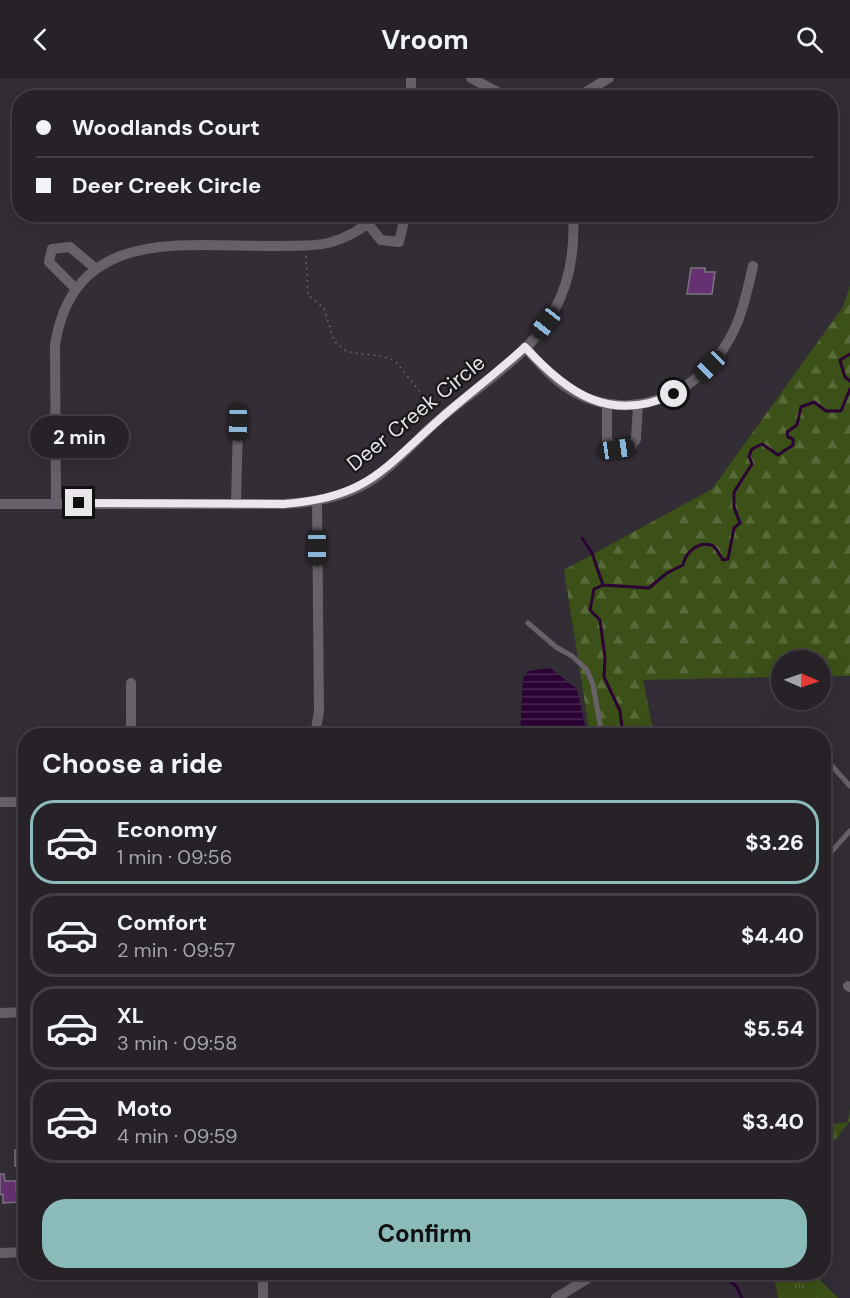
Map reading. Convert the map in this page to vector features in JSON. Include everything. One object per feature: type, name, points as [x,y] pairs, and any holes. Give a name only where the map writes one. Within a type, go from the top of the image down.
[{"type":"street","points":[[471,78],[485,81],[498,90]]},
{"type":"street","points":[[589,90],[609,78]]},
{"type":"street","points":[[56,503],[55,345],[62,316],[76,289],[96,269],[120,254],[148,247],[306,246],[343,238],[370,222]]},
{"type":"street","points":[[368,224],[381,240],[399,242],[404,222]]},
{"type":"street","name":"Deer Creek Circle","points":[[0,504],[317,501],[367,483],[393,463],[441,417],[489,380],[525,347],[553,313],[566,283],[572,254],[573,222]]},
{"type":"street","points":[[76,289],[49,262],[52,249],[70,247],[96,269]]},
{"type":"street","points":[[525,347],[564,386],[607,404],[638,405],[674,394],[692,383],[714,362],[735,329],[753,266]]},
{"type":"street","points":[[607,404],[607,440],[617,449],[631,447],[636,439],[638,405]]},
{"type":"street","points":[[236,503],[238,423]]},
{"type":"street","points":[[316,728],[319,711],[317,501]]},
{"type":"street","points":[[131,728],[132,683]]},
{"type":"street","points":[[0,802],[18,802]]},
{"type":"street","points":[[0,1013],[18,1012]]},
{"type":"street","points":[[0,1253],[18,1252]]},
{"type":"street","points":[[263,1280],[263,1298]]},
{"type":"street","points":[[556,1298],[585,1280]]},
{"type":"lane","points":[[528,622],[556,647],[572,656],[586,670],[593,685],[601,728]]},
{"type":"lane","points":[[831,765],[850,786]]},
{"type":"lane","points":[[831,852],[850,831]]},
{"type":"path","points":[[306,246],[308,294],[324,308],[334,341],[347,352],[381,356],[395,361],[441,417]]},
{"type":"green space","points":[[850,286],[850,676],[831,676],[831,650],[771,650],[771,677],[643,680],[653,728],[589,728],[564,570],[712,489],[843,307]]},
{"type":"green space","points":[[850,1108],[850,1121],[831,1145],[831,1124],[848,1122]]},
{"type":"green space","points":[[775,1280],[820,1280],[838,1298],[778,1298]]},
{"type":"shaded area","points":[[550,668],[577,689],[585,728],[520,728],[523,679],[528,671]]},
{"type":"building","points":[[691,268],[705,268],[705,272],[715,272],[712,294],[687,294]]},
{"type":"building","points":[[15,1150],[18,1150],[18,1166],[15,1166]]},
{"type":"building","points":[[0,1174],[4,1174],[5,1181],[16,1181],[17,1202],[3,1203],[3,1194],[0,1195]]},
{"type":"waterway","points":[[850,354],[840,360],[845,377],[850,381]]},
{"type":"waterway","points":[[622,728],[620,711],[604,677],[605,658],[600,620],[590,610],[594,589],[603,585],[649,588],[667,573],[683,565],[692,549],[701,545],[713,546],[723,560],[728,559],[734,528],[740,523],[734,507],[734,492],[752,464],[749,456],[752,449],[762,444],[778,455],[793,445],[793,439],[788,437],[787,432],[797,425],[801,407],[814,402],[826,411],[841,411],[850,389]]},
{"type":"waterway","points":[[582,538],[592,553],[603,585]]},
{"type":"waterway","points":[[728,1280],[736,1286],[742,1298]]},
{"type":"route","points":[[79,503],[284,504],[317,501],[343,494],[367,483],[393,463],[441,417],[489,380],[525,347],[564,386],[596,401],[607,404],[638,405],[654,402],[674,394]]}]
